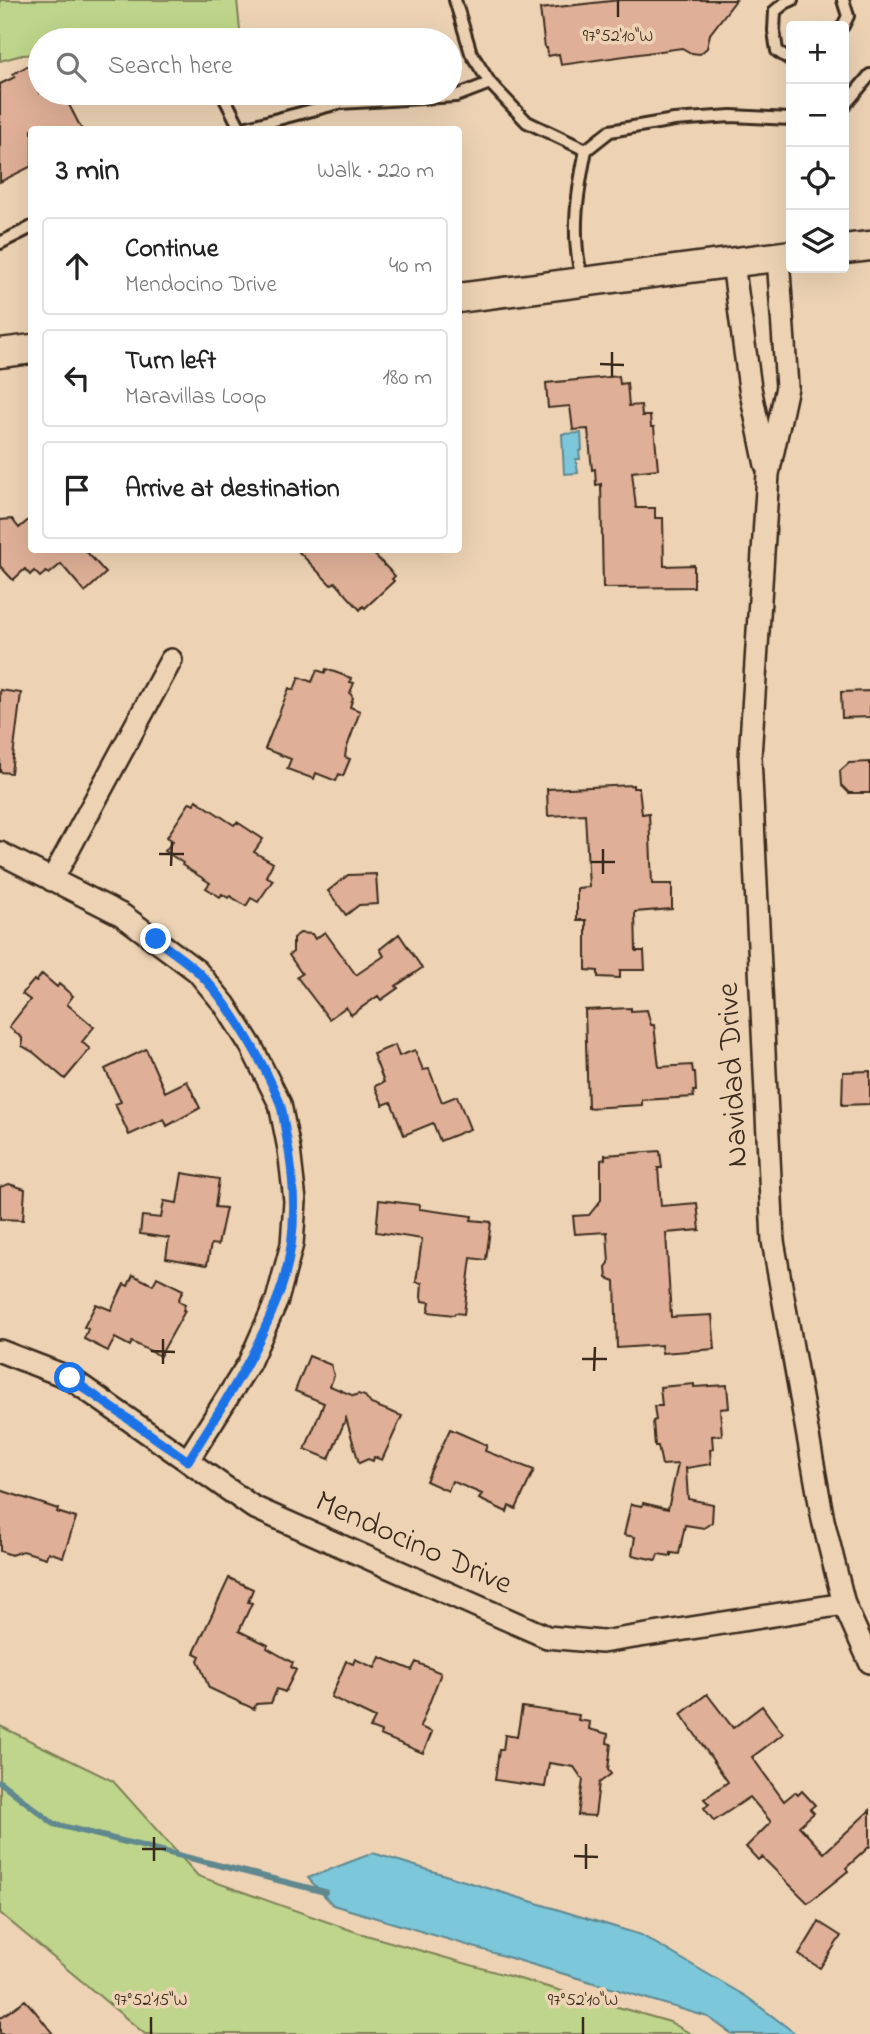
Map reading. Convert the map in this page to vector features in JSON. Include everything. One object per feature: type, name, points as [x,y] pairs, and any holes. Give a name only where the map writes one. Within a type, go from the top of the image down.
[{"type":"street","points":[[849,248],[870,246]]},
{"type":"street","points":[[462,298],[785,256]]},
{"type":"street","name":"Navidad Drive","points":[[785,256],[787,387],[768,474],[750,757],[773,1241],[823,1520],[844,1604],[870,1662]]},
{"type":"street","name":"Navidad Drive","points":[[733,263],[750,388],[768,474]]},
{"type":"street","points":[[0,353],[28,350]]},
{"type":"street","points":[[52,880],[171,660]]},
{"type":"street","points":[[0,853],[122,915],[197,971],[225,1005],[245,1036],[280,1104],[295,1201],[292,1244],[277,1300],[249,1363],[188,1461]]},
{"type":"street","name":"Mendocino Drive","points":[[0,1351],[70,1378],[253,1507],[547,1637],[602,1642],[844,1604]]},
{"type":"lane","points":[[456,0],[471,53],[490,83],[527,122],[586,150]]},
{"type":"lane","points":[[786,57],[776,51],[775,11],[792,0]]},
{"type":"lane","points":[[844,0],[848,16],[846,21]]},
{"type":"lane","points":[[849,100],[870,75]]},
{"type":"lane","points":[[462,94],[490,83]]},
{"type":"lane","points":[[227,105],[237,126]]},
{"type":"lane","points":[[250,126],[331,105]]},
{"type":"lane","points":[[583,283],[578,264],[575,214],[586,150],[610,131],[674,120],[731,116],[786,119]]},
{"type":"lane","points":[[0,243],[28,229]]},
{"type":"green space","points":[[0,0],[237,0],[240,28],[28,28],[28,55],[0,61]]},
{"type":"green space","points":[[0,1726],[113,1781],[198,1876],[359,1933],[670,2022],[691,2034],[145,2034],[0,1913]]},
{"type":"water","points":[[581,433],[582,450],[579,451],[580,459],[576,459],[578,473],[564,474],[562,434]]},
{"type":"water","points":[[373,1853],[641,1935],[747,1997],[796,2034],[732,2034],[708,2017],[333,1905],[308,1878]]},
{"type":"building","points":[[620,0],[736,0],[710,34],[707,48],[700,54],[682,48],[561,65],[559,54],[548,56],[540,9]]},
{"type":"building","points":[[28,66],[28,105],[69,105],[80,126],[28,126],[28,168],[0,182],[0,84],[15,77],[13,74]]},
{"type":"building","points":[[619,376],[620,384],[627,383],[629,406],[641,405],[642,416],[650,416],[651,427],[654,427],[658,469],[632,472],[636,508],[655,508],[655,518],[663,518],[664,566],[694,565],[694,587],[603,588],[601,484],[596,485],[595,469],[592,470],[588,429],[573,430],[570,406],[548,408],[546,383]]},
{"type":"building","points":[[12,519],[19,528],[28,520],[28,553],[88,553],[106,573],[85,592],[61,564],[49,574],[46,572],[40,577],[34,571],[30,575],[25,569],[13,580],[0,566],[0,520]]},
{"type":"building","points":[[300,553],[373,553],[395,576],[392,579],[394,581],[360,610],[335,582],[331,585]]},
{"type":"building","points":[[326,669],[351,678],[350,682],[354,683],[350,693],[353,698],[350,707],[360,711],[346,750],[345,757],[350,759],[343,776],[339,774],[336,781],[316,773],[314,779],[287,769],[291,759],[265,749],[289,688],[294,690],[299,677],[312,682],[317,670],[325,673]]},
{"type":"building","points":[[0,690],[21,693],[11,773],[0,772]]},
{"type":"building","points":[[870,691],[870,717],[842,718],[841,692]]},
{"type":"building","points":[[870,762],[870,793],[849,793],[841,785],[840,771],[849,763]]},
{"type":"building","points":[[633,785],[633,788],[639,788],[642,814],[649,813],[652,884],[672,884],[672,909],[635,912],[636,951],[644,951],[645,970],[620,970],[620,978],[598,977],[598,971],[586,970],[586,920],[577,920],[577,888],[589,887],[585,814],[548,816],[547,789]]},
{"type":"building","points":[[196,800],[234,825],[237,822],[263,839],[254,852],[273,863],[266,876],[273,880],[258,902],[251,898],[246,906],[230,896],[228,898],[222,894],[220,897],[206,888],[210,883],[165,851],[173,841],[167,837],[190,802],[194,804]]},
{"type":"building","points":[[376,874],[378,904],[359,905],[346,915],[328,891],[348,875]]},
{"type":"building","points":[[325,932],[356,975],[384,956],[380,949],[399,934],[422,968],[381,1000],[378,996],[351,1015],[346,1007],[329,1019],[297,977],[302,974],[289,955],[293,952],[293,938],[300,933],[312,934],[315,939]]},
{"type":"building","points":[[42,974],[73,996],[67,1004],[94,1027],[82,1042],[90,1049],[65,1079],[22,1046],[22,1038],[9,1027],[30,1000],[22,994]]},
{"type":"building","points":[[631,1008],[631,1011],[647,1010],[651,1025],[654,1025],[659,1067],[692,1065],[695,1072],[694,1097],[642,1100],[642,1105],[588,1108],[585,1010]]},
{"type":"building","points":[[395,1045],[399,1056],[415,1050],[423,1070],[429,1069],[442,1102],[457,1096],[470,1129],[440,1141],[433,1123],[404,1135],[391,1102],[383,1105],[375,1086],[384,1082],[373,1054]]},
{"type":"building","points":[[146,1049],[165,1092],[187,1081],[200,1108],[167,1126],[164,1119],[129,1135],[115,1104],[121,1102],[105,1069]]},
{"type":"building","points":[[870,1071],[870,1104],[842,1105],[843,1072]]},
{"type":"building","points":[[660,1151],[662,1168],[658,1168],[661,1206],[697,1203],[700,1230],[666,1233],[671,1317],[712,1315],[715,1349],[662,1353],[661,1345],[617,1348],[615,1281],[607,1278],[606,1267],[609,1263],[607,1232],[575,1234],[573,1216],[589,1215],[601,1200],[601,1160],[605,1159],[605,1155]]},
{"type":"building","points":[[182,1173],[219,1179],[215,1207],[226,1208],[218,1245],[211,1244],[207,1265],[166,1258],[169,1238],[140,1234],[142,1216],[161,1218],[164,1201],[177,1203]]},
{"type":"building","points":[[9,1184],[25,1189],[23,1220],[0,1219],[0,1187]]},
{"type":"building","points":[[379,1200],[420,1205],[419,1209],[472,1216],[471,1220],[491,1222],[486,1260],[471,1258],[464,1314],[428,1312],[430,1302],[422,1301],[422,1283],[416,1282],[422,1239],[376,1232]]},
{"type":"building","points":[[133,1275],[153,1285],[157,1277],[183,1290],[178,1301],[185,1305],[185,1311],[160,1356],[132,1342],[130,1346],[115,1338],[108,1351],[84,1339],[88,1329],[84,1327],[96,1304],[111,1310],[124,1284],[128,1286]]},
{"type":"building","points":[[309,1356],[331,1365],[334,1376],[330,1386],[354,1396],[365,1396],[371,1404],[402,1416],[382,1460],[374,1457],[373,1461],[368,1459],[359,1463],[346,1418],[329,1459],[305,1449],[324,1403],[295,1391]]},
{"type":"building","points":[[694,1384],[694,1387],[727,1385],[729,1408],[720,1409],[722,1435],[712,1436],[711,1464],[686,1468],[688,1499],[713,1504],[712,1522],[704,1528],[685,1525],[679,1554],[658,1554],[656,1560],[632,1555],[635,1537],[624,1535],[631,1504],[642,1506],[643,1503],[668,1509],[678,1464],[662,1465],[658,1446],[655,1446],[654,1406],[662,1406],[660,1387]]},
{"type":"building","points":[[450,1429],[487,1445],[485,1451],[534,1470],[516,1509],[509,1506],[507,1512],[479,1499],[482,1494],[452,1481],[448,1491],[426,1481]]},
{"type":"building","points":[[0,1490],[58,1509],[57,1512],[76,1518],[63,1557],[48,1552],[46,1558],[23,1551],[11,1555],[0,1551]]},
{"type":"building","points":[[229,1578],[253,1589],[248,1602],[252,1603],[239,1631],[268,1645],[267,1648],[293,1663],[291,1667],[296,1670],[285,1692],[277,1689],[271,1703],[256,1704],[254,1709],[209,1688],[198,1660],[200,1656],[194,1653]]},
{"type":"building","points":[[380,1657],[412,1670],[416,1662],[441,1673],[420,1727],[432,1732],[423,1753],[380,1735],[381,1732],[370,1728],[375,1718],[331,1697],[346,1661],[353,1664],[355,1659],[375,1668]]},
{"type":"building","points":[[707,1694],[733,1728],[762,1706],[783,1734],[752,1757],[784,1801],[795,1792],[798,1795],[802,1791],[815,1805],[810,1809],[814,1813],[799,1826],[824,1853],[870,1810],[870,1846],[846,1868],[848,1871],[808,1903],[762,1857],[758,1860],[746,1847],[771,1822],[750,1797],[714,1821],[704,1808],[709,1804],[704,1799],[728,1782],[681,1714]]},
{"type":"building","points":[[522,1707],[579,1715],[578,1720],[590,1722],[589,1729],[608,1734],[607,1743],[611,1744],[608,1770],[611,1774],[599,1783],[595,1816],[578,1815],[583,1780],[574,1767],[549,1763],[545,1787],[495,1780],[499,1750],[503,1750],[505,1735],[517,1737]]},
{"type":"building","points":[[819,1922],[841,1936],[820,1968],[799,1955]]},
{"type":"building","points":[[25,2000],[53,2034],[0,2034],[0,2018]]},
{"type":"waterway","points":[[0,1782],[54,1824],[325,1892]]},
{"type":"route","points":[[70,1378],[188,1461],[249,1363],[277,1300],[292,1244],[295,1201],[280,1104],[251,1046],[225,1005],[197,971],[156,939]]}]
